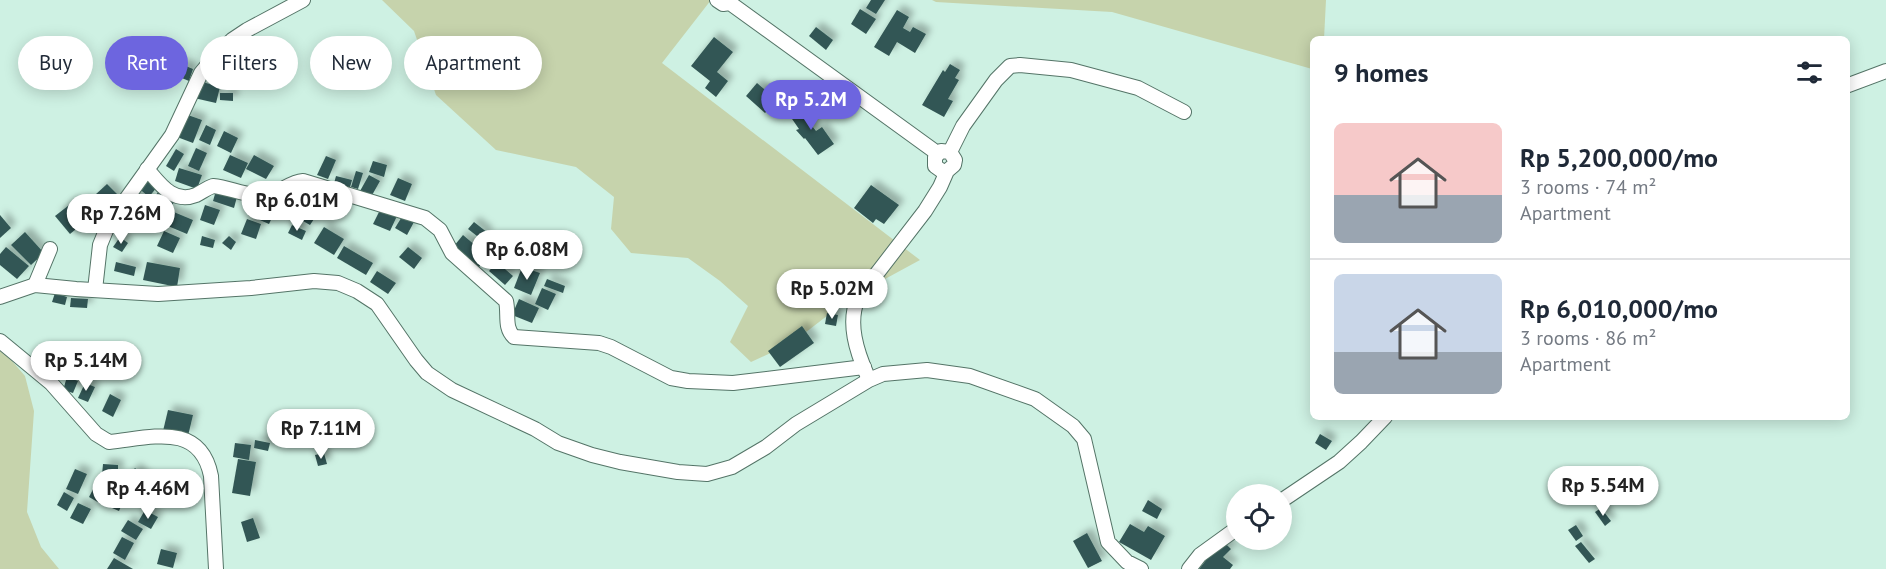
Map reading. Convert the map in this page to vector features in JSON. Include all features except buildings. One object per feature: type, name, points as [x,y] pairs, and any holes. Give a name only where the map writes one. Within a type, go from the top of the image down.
[{"type":"street","points":[[95,290],[100,245],[109,223],[172,135],[201,72],[232,40],[303,0]]},
{"type":"street","points":[[727,1],[944,153]]},
{"type":"street","points":[[866,373],[855,340],[852,317],[858,298],[925,211],[940,187],[947,171],[942,171],[935,166],[935,157],[944,153],[996,80],[1010,66],[1071,70],[1138,88],[1184,112]]},
{"type":"street","points":[[1850,84],[1886,71]]},
{"type":"street","points":[[147,169],[168,192],[180,197],[193,196],[213,186],[244,194],[270,194],[303,181],[425,218],[440,230],[452,253],[506,301],[508,329],[514,338],[599,343],[671,378],[688,381],[733,383],[927,370],[970,375],[1035,399],[1061,416],[1084,439],[1108,542],[1127,562],[1141,569]]},
{"type":"street","points":[[34,285],[50,249]]},
{"type":"street","points":[[0,297],[34,285],[158,294],[315,281],[338,283],[357,291],[377,304],[427,373],[452,390],[535,429],[558,443],[620,462],[678,472],[707,474],[732,467],[766,447],[866,373]]},
{"type":"street","points":[[0,341],[51,383],[104,440],[108,442],[153,436],[190,441],[201,450],[208,462],[211,476],[216,569]]},
{"type":"street","points":[[1292,494],[1340,462],[1382,420]]},
{"type":"street","points":[[1189,569],[1200,555],[1226,537]]},
{"type":"green space","points":[[382,0],[711,0],[662,63],[920,260],[850,298],[792,343],[751,362],[730,342],[748,306],[720,281],[688,258],[631,253],[611,229],[614,197],[576,167],[496,150],[436,95],[434,90],[542,90],[542,36],[416,36],[414,31]]},
{"type":"green space","points":[[932,0],[1326,0],[1324,36],[1310,36],[1310,68],[1112,12]]},
{"type":"green space","points":[[0,347],[25,376],[34,411],[27,512],[41,547],[59,569],[0,569]]}]
